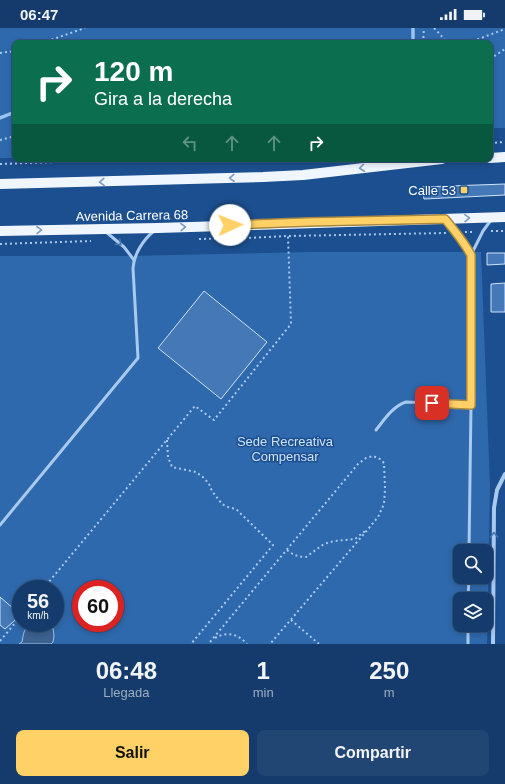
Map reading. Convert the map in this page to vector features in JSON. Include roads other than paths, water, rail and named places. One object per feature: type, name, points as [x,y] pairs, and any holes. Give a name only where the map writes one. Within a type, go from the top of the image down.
[{"type":"main road","points":[[493,158],[505,157]]},
{"type":"main road","points":[[0,184],[303,175],[416,162]]},
{"type":"main road","name":"Avenida Carrera 68","points":[[0,231],[158,228],[308,222],[505,217]]},
{"type":"street","points":[[493,644],[494,508],[497,490],[505,474]]},
{"type":"lane","points":[[469,544],[471,255],[493,217]]},
{"type":"lane","points":[[445,219],[457,232],[471,255]]},
{"type":"lane","points":[[0,525],[138,358],[134,260],[147,237],[158,228]]},
{"type":"lane","points":[[102,229],[124,247],[134,260]]},
{"type":"lane","points":[[376,430],[395,408],[406,402],[471,405]]},
{"type":"lane","points":[[468,632],[468,644]]},
{"type":"waterway","points":[[413,28],[413,40]]},
{"type":"waterway","points":[[0,118],[12,113]]},
{"type":"place","name":"Calle 53","points":[[464,190]]},
{"type":"park label","name":"Sede Recreativa Compensar","points":[[285,448]]}]
